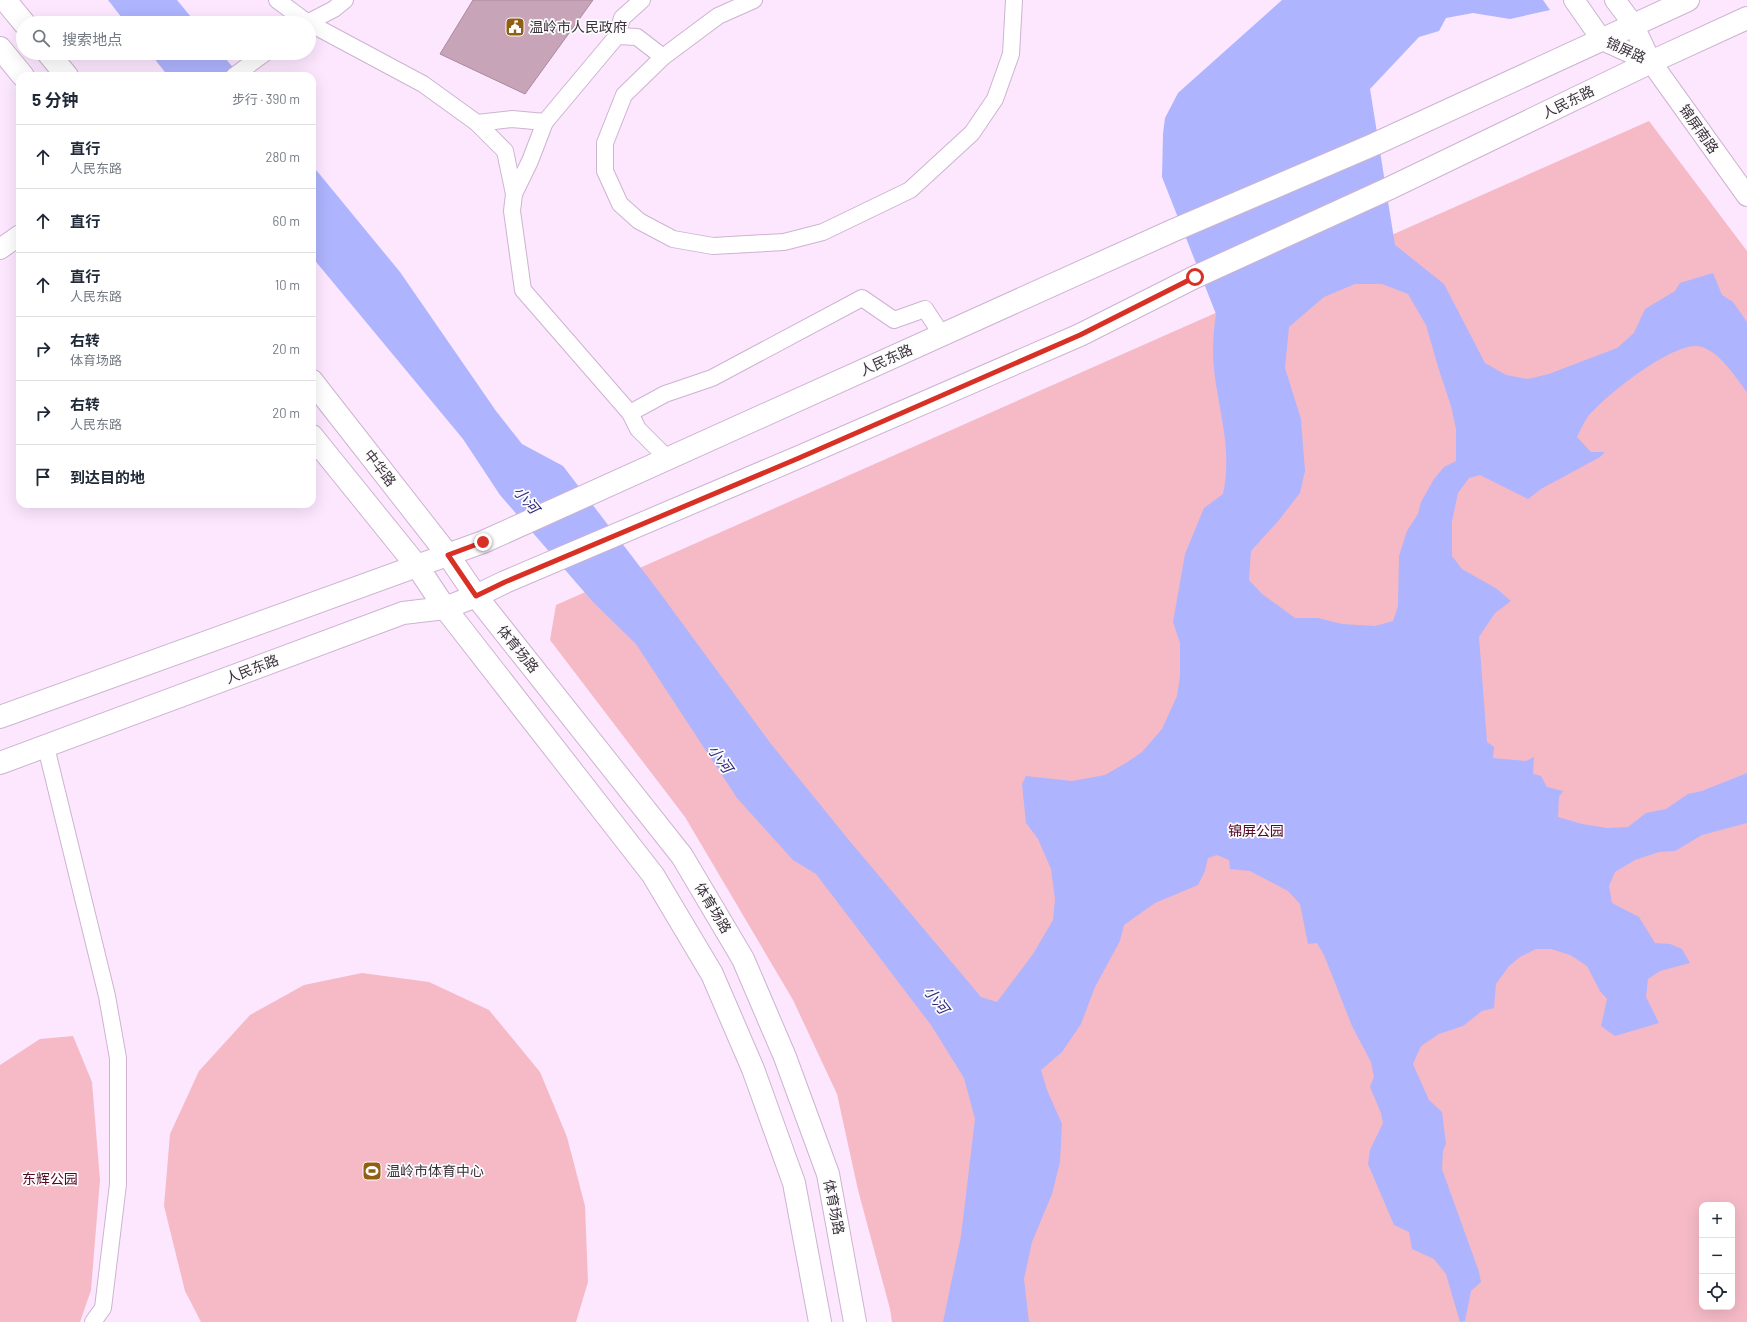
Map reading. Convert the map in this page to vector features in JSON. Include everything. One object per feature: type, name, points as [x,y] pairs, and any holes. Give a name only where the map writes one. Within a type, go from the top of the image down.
[{"type":"main road","points":[[5,0],[18,16]]},
{"type":"main road","points":[[1602,40],[1633,24],[1688,0]]},
{"type":"main road","name":"人民东路","points":[[0,763],[403,613],[445,608],[476,596],[505,582],[799,458],[1080,335],[1195,277],[1390,188],[1651,62],[1747,18]]},
{"type":"main road","name":"人民东路","points":[[448,555],[483,542],[600,490],[667,458],[1172,231],[1374,144],[1602,40]]},
{"type":"main road","points":[[0,48],[20,72]]},
{"type":"main road","points":[[54,60],[64,72]]},
{"type":"main road","name":"中华路","points":[[316,385],[448,555]]},
{"type":"main road","points":[[316,441],[417,566],[445,608],[653,875],[712,974],[753,1069],[794,1183],[820,1322]]},
{"type":"main road","points":[[0,717],[448,555]]},
{"type":"main road","name":"体育场路","points":[[448,555],[476,596],[682,856],[743,959],[785,1057],[828,1174],[855,1322]]},
{"type":"street","points":[[277,0],[299,16]]},
{"type":"street","points":[[316,19],[334,9],[345,0]]},
{"type":"street","points":[[514,194],[530,161],[545,122],[617,36],[622,18],[642,0]]},
{"type":"street","points":[[754,0],[718,16],[663,57],[624,95],[605,143],[605,171],[620,204],[639,221],[673,239],[713,246],[784,242],[823,232],[910,190],[972,133],[995,100],[1011,54],[1014,0]]},
{"type":"street","name":"锦屏路","points":[[1574,0],[1602,40],[1651,62]]},
{"type":"street","name":"锦屏路","points":[[1614,0],[1633,24],[1651,62]]},
{"type":"street","points":[[316,27],[423,84],[477,124],[505,151],[514,194],[512,211],[523,290],[630,413],[638,430],[667,458]]},
{"type":"street","points":[[617,36],[637,36],[663,57]]},
{"type":"street","points":[[239,72],[256,60]]},
{"type":"street","name":"锦屏南路","points":[[1651,62],[1747,196]]},
{"type":"street","points":[[477,124],[512,119],[545,122]]},
{"type":"street","points":[[0,249],[16,238]]},
{"type":"street","points":[[630,413],[665,394],[712,378],[862,298],[894,320],[925,309],[942,335]]},
{"type":"street","points":[[46,747],[107,996],[118,1058],[118,1184],[103,1308],[93,1322]]},
{"type":"green space","name":"锦屏公园","points":[[1649,121],[1747,251],[1747,1322],[892,1322],[890,1309],[858,1190],[837,1094],[793,1000],[685,817],[550,640],[556,605]]},
{"type":"green space","name":"温岭市体育中心","points":[[362,973],[429,982],[489,1010],[540,1072],[567,1137],[585,1206],[588,1282],[576,1322],[201,1322],[185,1291],[164,1206],[170,1134],[199,1071],[250,1015],[304,985]]},
{"type":"green space","name":"东辉公园","points":[[73,1036],[92,1082],[100,1180],[91,1290],[80,1322],[0,1322],[0,1065],[40,1039]]},
{"type":"water","points":[[108,0],[177,0],[190,16],[121,16]]},
{"type":"water","name":"小河","points":[[1282,0],[1543,0],[1550,10],[1510,19],[1473,13],[1446,18],[1439,31],[1419,37],[1370,89],[1395,245],[1444,284],[1485,363],[1506,375],[1528,379],[1549,374],[1617,348],[1634,333],[1645,309],[1675,291],[1680,283],[1713,273],[1722,295],[1733,302],[1747,322],[1747,392],[1719,357],[1712,352],[1697,346],[1685,348],[1671,353],[1638,373],[1607,398],[1587,418],[1577,437],[1591,452],[1605,452],[1600,457],[1541,489],[1528,499],[1480,475],[1469,478],[1458,493],[1452,521],[1452,556],[1462,569],[1497,589],[1511,601],[1495,613],[1479,637],[1487,742],[1494,747],[1493,758],[1526,761],[1534,757],[1533,774],[1541,776],[1547,787],[1563,791],[1559,797],[1558,817],[1582,824],[1607,828],[1628,827],[1646,813],[1666,809],[1688,794],[1702,791],[1747,773],[1747,823],[1702,835],[1675,851],[1659,852],[1635,860],[1615,872],[1609,886],[1612,903],[1639,917],[1655,943],[1670,944],[1682,949],[1690,963],[1660,971],[1648,979],[1646,997],[1659,1023],[1615,1036],[1601,1026],[1607,999],[1600,991],[1587,966],[1570,955],[1551,949],[1536,949],[1520,957],[1509,966],[1496,984],[1494,1008],[1482,1011],[1463,1026],[1439,1034],[1421,1046],[1413,1064],[1429,1100],[1442,1112],[1446,1144],[1443,1151],[1442,1169],[1479,1272],[1481,1282],[1471,1291],[1465,1321],[1460,1322],[1446,1274],[1434,1259],[1412,1249],[1409,1232],[1394,1225],[1368,1164],[1370,1150],[1383,1123],[1381,1113],[1370,1087],[1374,1077],[1371,1062],[1352,1026],[1324,955],[1317,943],[1308,944],[1300,904],[1288,891],[1250,871],[1230,869],[1229,860],[1217,855],[1208,858],[1205,871],[1198,885],[1155,903],[1124,925],[1120,941],[1095,987],[1081,1024],[1062,1052],[1041,1070],[1047,1090],[1062,1124],[1060,1162],[1052,1194],[1032,1242],[1024,1279],[1029,1322],[943,1322],[961,1236],[975,1119],[964,1078],[931,1025],[816,874],[793,860],[737,798],[636,644],[593,602],[500,495],[463,439],[316,262],[316,170],[400,272],[496,411],[522,444],[563,466],[660,593],[771,744],[848,839],[981,997],[997,1002],[1033,954],[1053,920],[1055,899],[1051,869],[1038,839],[1026,823],[1022,784],[1026,776],[1072,781],[1105,775],[1142,752],[1162,729],[1177,696],[1180,677],[1180,643],[1173,622],[1185,554],[1204,508],[1223,494],[1226,455],[1224,429],[1213,362],[1213,342],[1216,314],[1162,177],[1165,118],[1178,93]],"holes":[[[1355,284],[1382,284],[1408,294],[1426,325],[1451,406],[1456,429],[1456,461],[1444,467],[1434,479],[1421,502],[1418,514],[1407,531],[1399,556],[1398,606],[1393,621],[1375,626],[1342,624],[1318,618],[1295,618],[1262,594],[1249,580],[1251,551],[1279,520],[1300,493],[1305,471],[1301,419],[1285,368],[1289,327],[1324,297]]]},
{"type":"water","points":[[155,60],[227,60],[237,72],[165,72]]},
{"type":"building","name":"温岭市人民政府","points":[[473,0],[593,0],[525,94],[440,54]]},
{"type":"place","name":"温岭市人民政府","points":[[515,27]]},
{"type":"place","name":"温岭市体育中心","points":[[372,1171]]},
{"type":"route","points":[[483,542],[448,555],[476,596],[505,582],[799,458],[1080,335],[1195,277]]}]
